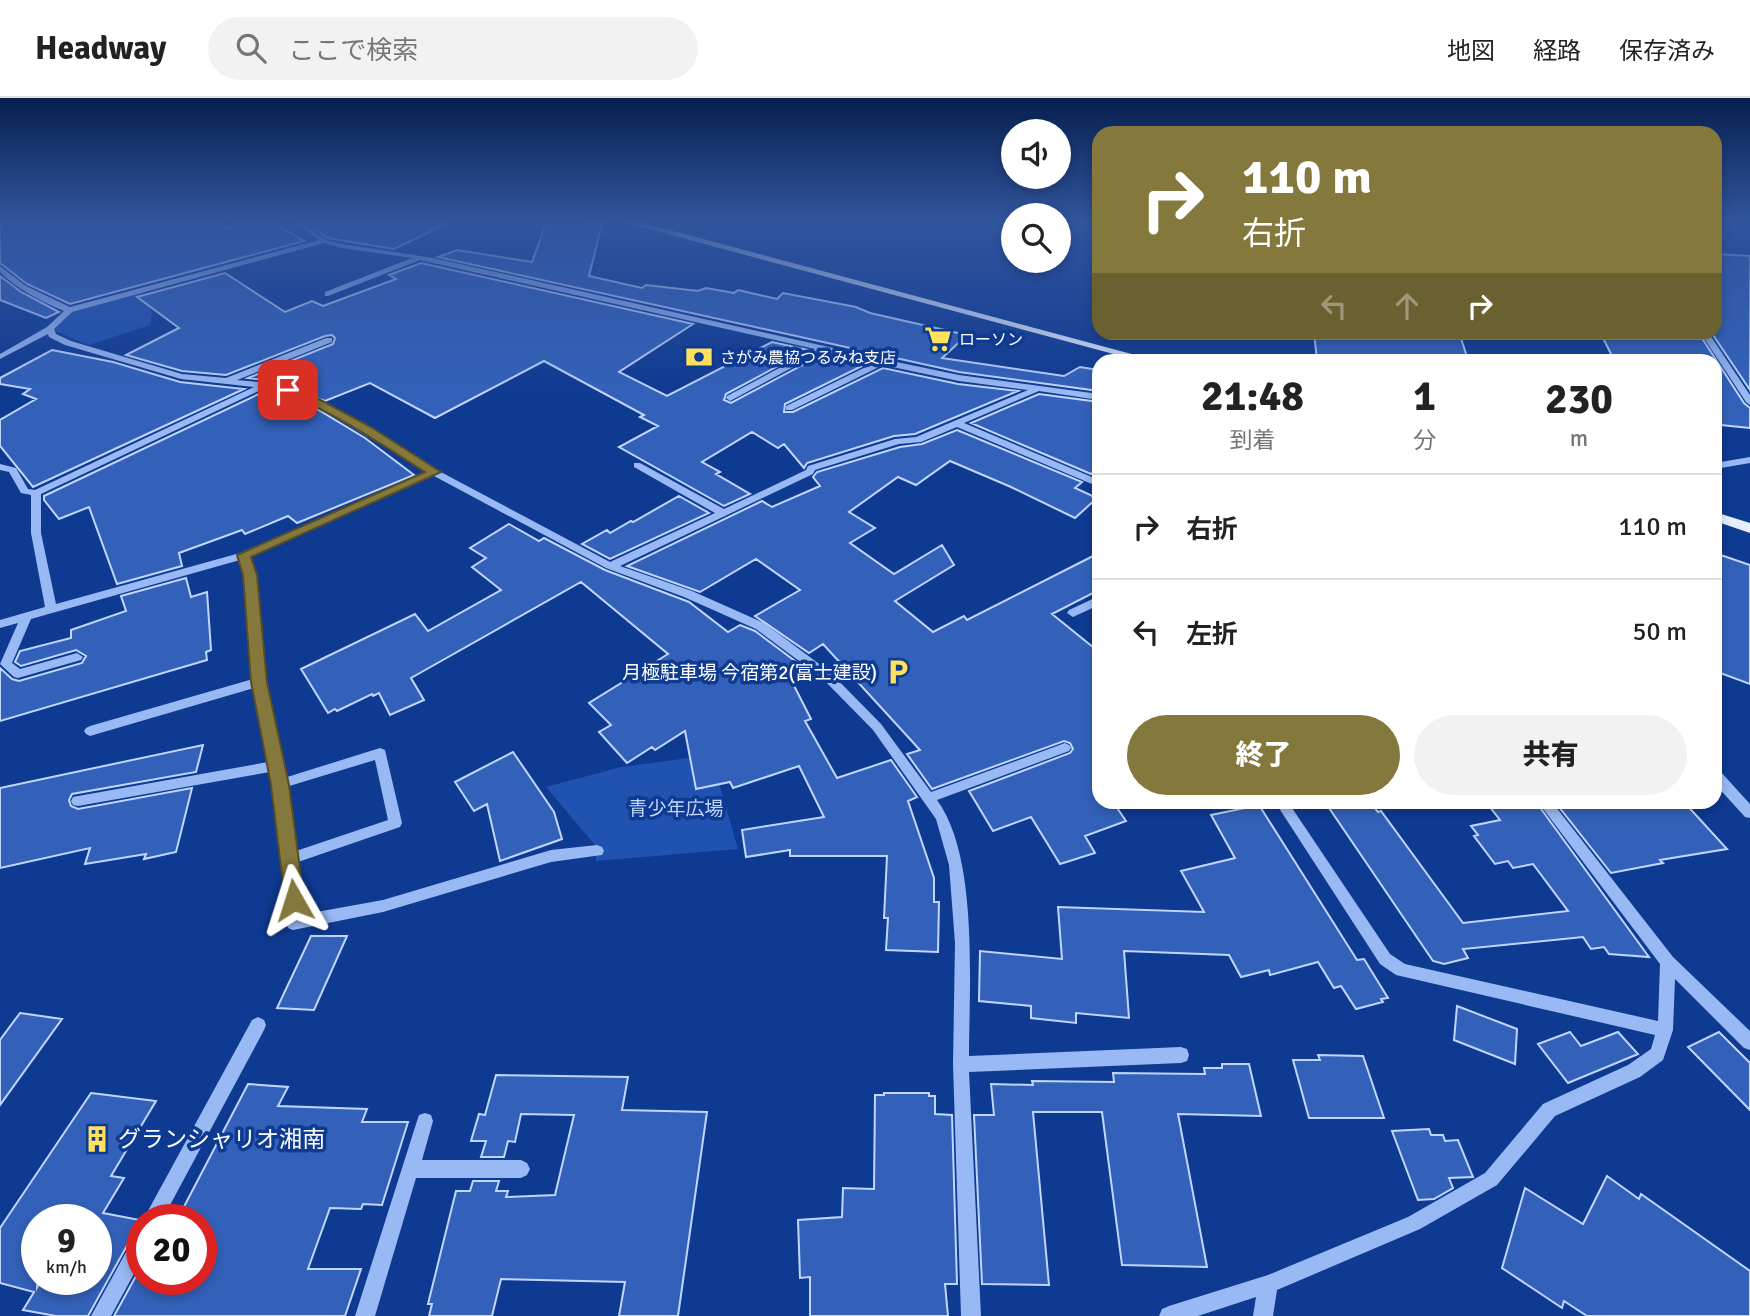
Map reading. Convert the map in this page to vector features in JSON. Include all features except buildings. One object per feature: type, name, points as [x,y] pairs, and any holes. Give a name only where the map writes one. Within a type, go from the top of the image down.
[{"type":"main road","points":[[842,279],[1125,354]]},
{"type":"main road","points":[[1722,518],[1750,528]]},
{"type":"street","points":[[10,279],[69,310]]},
{"type":"street","points":[[0,357],[50,329],[69,310],[184,279]]},
{"type":"street","points":[[328,293],[365,279]]},
{"type":"street","points":[[511,279],[958,378],[1092,396]]},
{"type":"street","points":[[50,329],[52,335],[68,343],[181,376],[288,390],[311,399],[434,472],[610,566],[688,594],[760,626],[820,670],[888,739],[942,817],[956,865],[962,943],[961,1064],[971,1316]]},
{"type":"street","points":[[225,382],[329,340]]},
{"type":"street","points":[[730,398],[821,349]]},
{"type":"street","points":[[1722,359],[1750,402]]},
{"type":"street","points":[[789,408],[882,362]]},
{"type":"street","points":[[0,467],[13,470],[24,491],[36,493],[262,386]]},
{"type":"street","points":[[610,566],[810,472],[811,468],[898,441],[918,440],[1037,389]]},
{"type":"street","points":[[958,424],[1092,481]]},
{"type":"street","points":[[1722,465],[1750,460]]},
{"type":"street","points":[[637,465],[722,512]]},
{"type":"street","points":[[0,624],[244,555],[434,472]]},
{"type":"street","points":[[36,493],[36,533],[51,608]]},
{"type":"street","points":[[244,555],[250,575],[259,682],[280,785],[290,859],[293,923],[383,906],[551,856],[597,852]]},
{"type":"street","points":[[1073,613],[1092,604]]},
{"type":"street","points":[[27,616],[6,664],[18,674],[77,657]]},
{"type":"street","points":[[90,731],[259,682]]},
{"type":"street","points":[[929,798],[1065,748]]},
{"type":"street","points":[[280,785],[380,753],[395,823],[290,859]]},
{"type":"street","points":[[78,801],[275,766]]},
{"type":"street","points":[[1722,783],[1750,813]]},
{"type":"street","points":[[1286,809],[1385,959],[1401,970],[1665,1030]]},
{"type":"street","points":[[1550,809],[1668,962],[1750,1042]]},
{"type":"street","points":[[1169,1316],[1268,1284],[1430,1216],[1490,1179],[1549,1110],[1634,1071],[1657,1054],[1665,1030],[1668,962]]},
{"type":"street","points":[[161,1204],[258,1025]]},
{"type":"street","points":[[961,1064],[1181,1055]]},
{"type":"street","points":[[365,1316],[425,1121]]},
{"type":"street","points":[[410,1169],[521,1169]]},
{"type":"street","points":[[101,1316],[126,1270]]},
{"type":"street","points":[[1263,1316],[1268,1284]]},
{"type":"green space","points":[[139,291],[152,312],[150,325],[89,345],[50,329],[69,310]]},
{"type":"green space","name":"青少年広場","points":[[711,755],[738,849],[596,861],[595,845],[546,787],[621,767]]},
{"type":"place","name":"ローソン","points":[[938,339]]},
{"type":"place","name":"さがみ農協つるみね支店","points":[[699,357]]},
{"type":"place","name":"月極駐車場 今宿第2(富士建設)","points":[[898,672]]},
{"type":"place","name":"グランシャリオ湘南","points":[[97,1139]]},
{"type":"route","points":[[288,390],[311,399],[367,430],[434,472],[244,555],[250,575],[259,682],[280,785],[294,900]]}]
